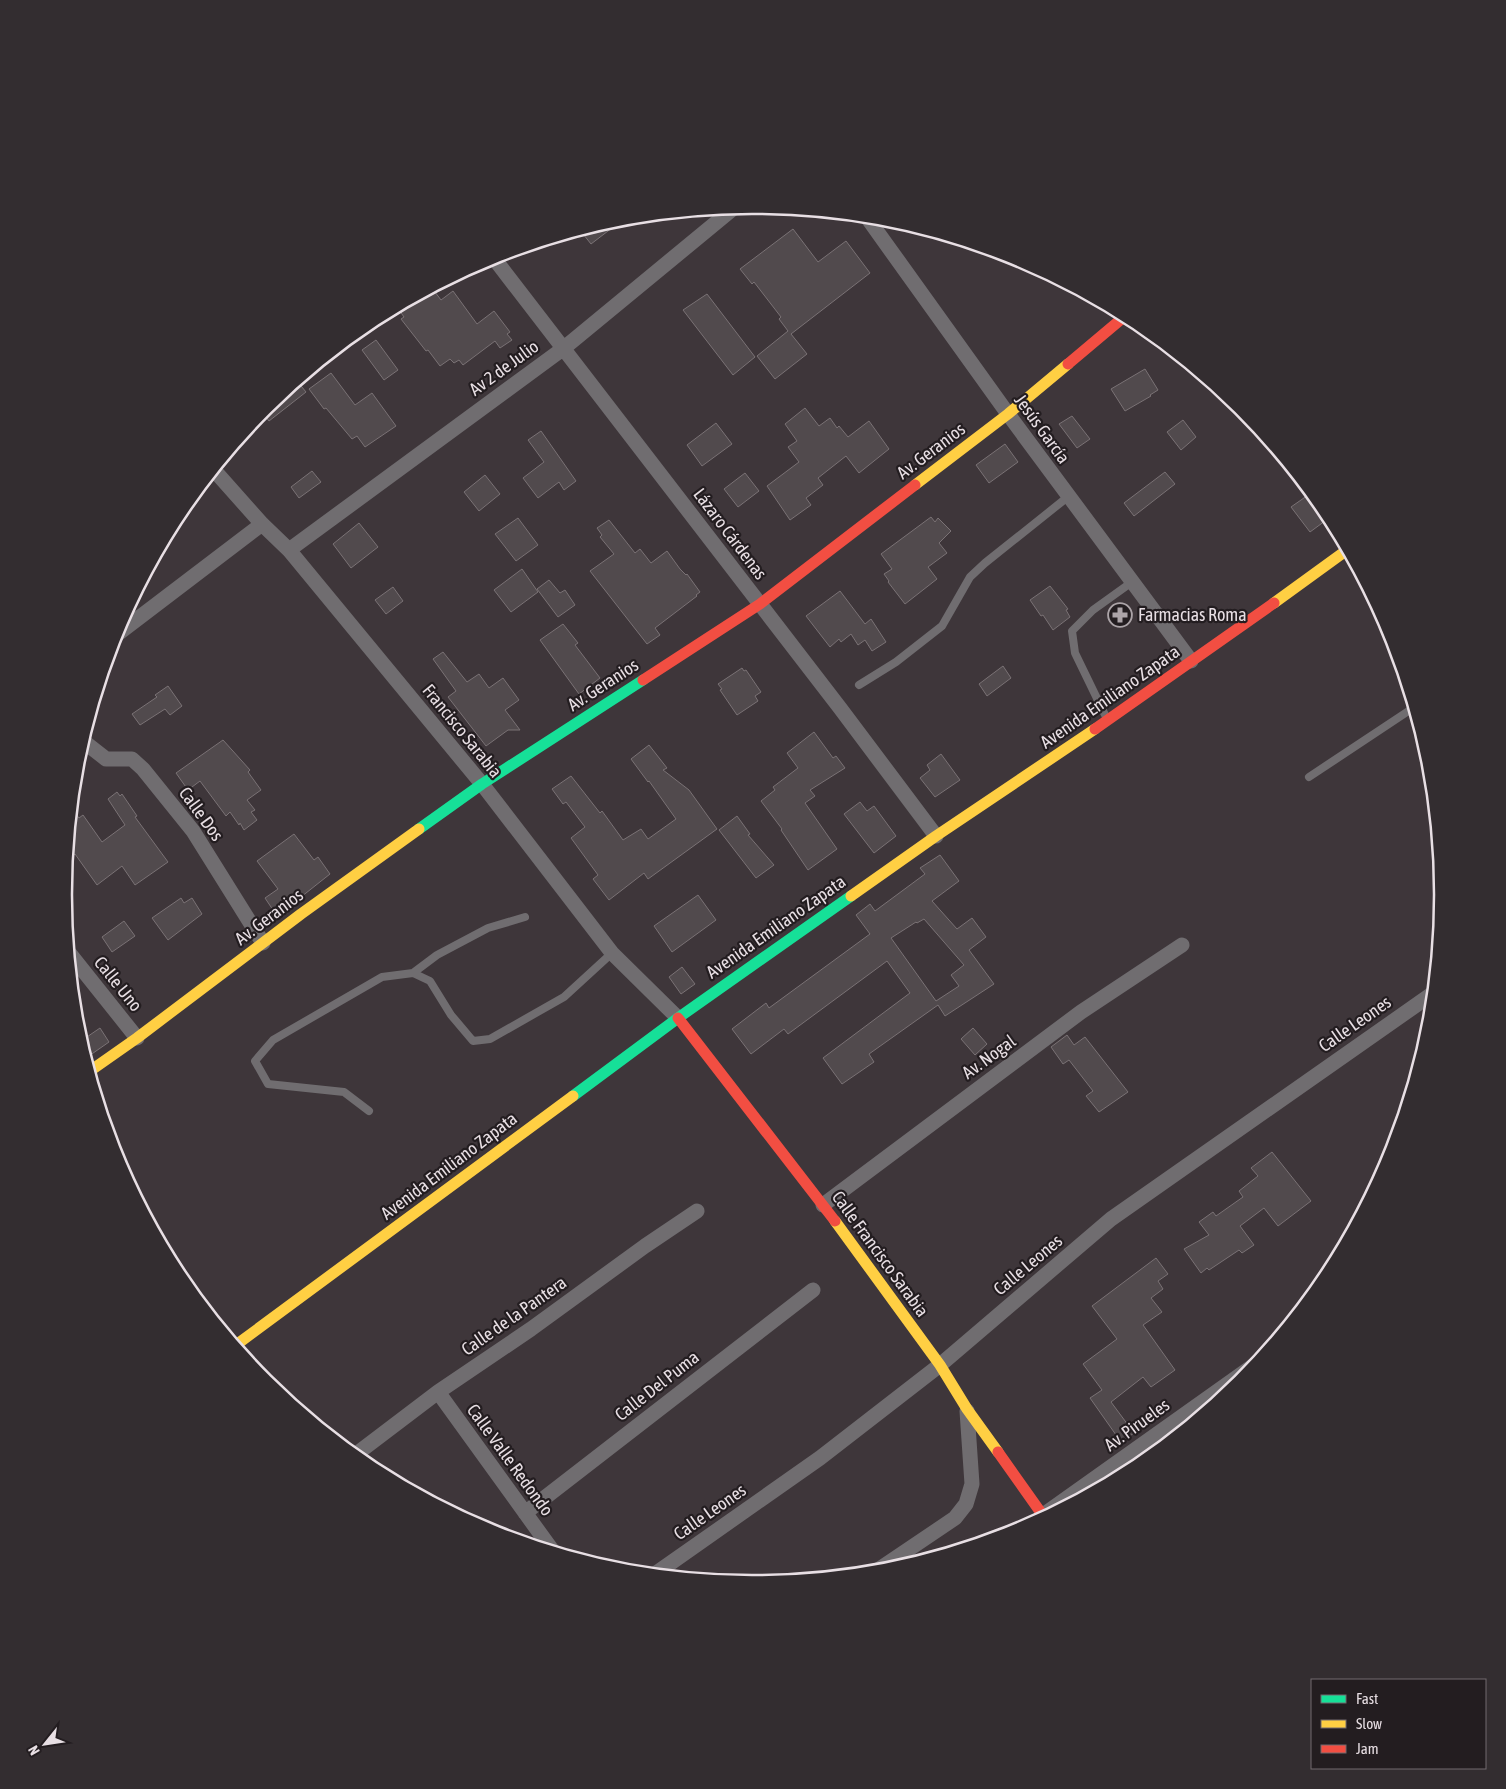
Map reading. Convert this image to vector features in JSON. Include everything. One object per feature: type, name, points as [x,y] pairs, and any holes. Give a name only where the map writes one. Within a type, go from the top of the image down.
[{"type":"street","name":"Av 2 de Julio","points":[[289,550],[564,348],[726,215]]},
{"type":"street","name":"Jesús García","points":[[872,225],[1008,414],[1192,661]]},
{"type":"street","name":"Lázaro Cárdenas","points":[[498,264],[936,836]]},
{"type":"street","name":"Av. Geranios","points":[[95,1067],[137,1038],[300,914],[482,784],[760,604],[1008,414],[1119,321]]},
{"type":"street","name":"Francisco Sarabia","points":[[218,474],[262,524],[289,550],[482,784],[612,953],[678,1018]]},
{"type":"street","points":[[128,626],[262,524]]},
{"type":"street","name":"Avenida Emiliano Zapata","points":[[241,1343],[678,1018],[936,836],[1108,721],[1342,554]]},
{"type":"street","name":"Calle Dos","points":[[90,746],[106,759],[132,759],[143,769],[193,832],[263,943]]},
{"type":"street","name":"Av. Nogal","points":[[823,1205],[1080,1012],[1182,945]]},
{"type":"street","name":"Calle Uno","points":[[76,962],[137,1038]]},
{"type":"street","name":"Calle Leones","points":[[662,1569],[820,1458],[940,1365],[1111,1219],[1425,999]]},
{"type":"street","name":"Calle Francisco Sarabia","points":[[678,1018],[823,1205],[940,1365],[967,1409],[1040,1511]]},
{"type":"street","name":"Calle de la Pantera","points":[[361,1450],[438,1392],[532,1329],[645,1246],[697,1211]]},
{"type":"street","name":"Calle Del Puma","points":[[524,1513],[813,1290]]},
{"type":"street","name":"Calle Valle Redondo","points":[[438,1392],[547,1543]]},
{"type":"street","name":"Av. Pirueles","points":[[1076,1493],[1215,1394]]},
{"type":"street","points":[[904,1558],[955,1518],[966,1504],[972,1484],[967,1409]]},
{"type":"lane","points":[[859,685],[896,662],[942,626],[970,577],[985,562],[1069,496]]},
{"type":"lane","points":[[1108,721],[1075,653],[1072,631],[1093,610],[1132,582]]},
{"type":"lane","points":[[1309,777],[1408,711]]},
{"type":"lane","points":[[369,1111],[344,1092],[268,1084],[255,1061],[273,1040],[382,977],[413,973],[437,955],[488,928],[525,916]]},
{"type":"lane","points":[[413,973],[430,981],[451,1015],[473,1041],[490,1039],[564,997],[612,953]]},
{"type":"building","points":[[610,229],[591,244],[584,235]]},
{"type":"building","points":[[793,229],[818,262],[846,241],[870,273],[791,334],[807,354],[775,379],[757,356],[788,331],[779,319],[781,317],[754,282],[752,284],[740,269]]},
{"type":"building","points":[[453,291],[477,324],[494,311],[510,332],[507,334],[512,340],[500,348],[495,341],[463,365],[459,360],[454,363],[450,359],[440,366],[401,319],[404,317],[401,313],[436,293],[441,300]]},
{"type":"building","points":[[707,294],[755,357],[733,375],[683,310]]},
{"type":"building","points":[[376,340],[398,370],[384,380],[362,350]]},
{"type":"building","points":[[1145,369],[1158,390],[1125,411],[1111,389]]},
{"type":"building","points":[[331,373],[355,405],[372,393],[396,426],[365,447],[357,436],[352,439],[326,408],[324,409],[309,389]]},
{"type":"building","points":[[301,386],[306,392],[269,421],[267,418]]},
{"type":"building","points":[[805,408],[819,426],[830,418],[837,428],[839,426],[848,437],[869,421],[889,449],[859,473],[846,456],[818,478],[823,485],[806,498],[811,505],[790,520],[767,486],[799,462],[788,447],[797,441],[785,424]]},
{"type":"building","points":[[1072,416],[1090,439],[1077,448],[1059,424]]},
{"type":"building","points":[[1183,420],[1196,437],[1181,450],[1167,432]]},
{"type":"building","points":[[716,423],[732,444],[702,466],[687,445]]},
{"type":"building","points":[[541,431],[576,481],[564,490],[559,482],[538,498],[523,478],[544,462],[528,440]]},
{"type":"building","points":[[1005,444],[1018,462],[989,483],[976,465]]},
{"type":"building","points":[[312,471],[321,482],[299,498],[291,487]]},
{"type":"building","points":[[1165,472],[1175,484],[1134,516],[1124,503]]},
{"type":"building","points":[[745,473],[759,491],[738,507],[724,489]]},
{"type":"building","points":[[485,475],[500,494],[479,511],[464,492]]},
{"type":"building","points":[[1305,497],[1323,522],[1310,532],[1291,507]]},
{"type":"building","points":[[931,517],[935,522],[938,518],[951,531],[939,543],[947,553],[928,567],[937,579],[905,604],[884,574],[892,569],[881,554]]},
{"type":"building","points":[[518,518],[538,545],[516,561],[495,534]]},
{"type":"building","points":[[609,520],[635,553],[640,549],[651,563],[667,551],[700,592],[655,628],[660,635],[647,644],[590,571],[614,554],[600,537],[602,535],[597,528]]},
{"type":"building","points":[[359,523],[378,547],[351,568],[333,544]]},
{"type":"building","points":[[522,569],[538,592],[511,612],[494,590]]},
{"type":"building","points":[[549,580],[560,593],[565,590],[575,605],[558,617],[537,589]]},
{"type":"building","points":[[1050,586],[1068,609],[1066,610],[1070,617],[1053,630],[1030,600]]},
{"type":"building","points":[[393,587],[403,601],[386,614],[375,600]]},
{"type":"building","points":[[840,591],[865,624],[871,619],[886,642],[872,651],[865,640],[858,645],[851,634],[841,642],[839,639],[830,647],[806,616]]},
{"type":"building","points":[[563,624],[578,643],[575,645],[600,678],[579,694],[540,640]]},
{"type":"building","points":[[443,652],[467,682],[479,674],[489,688],[503,678],[519,700],[505,710],[520,730],[508,730],[486,746],[448,697],[456,691],[433,659]]},
{"type":"building","points":[[1003,666],[1011,678],[987,696],[979,684]]},
{"type":"building","points":[[742,668],[744,671],[746,670],[761,692],[755,696],[758,701],[737,715],[718,684]]},
{"type":"building","points":[[168,686],[182,706],[170,715],[165,709],[140,725],[132,714],[157,697],[155,695]]},
{"type":"building","points":[[814,732],[833,758],[836,756],[845,768],[810,790],[815,796],[805,803],[837,849],[808,870],[782,829],[761,801],[775,790],[773,787],[798,768],[787,753]]},
{"type":"building","points":[[223,740],[250,770],[248,772],[261,790],[247,800],[255,810],[251,812],[257,820],[244,830],[230,812],[226,816],[200,781],[188,790],[176,773]]},
{"type":"building","points":[[649,745],[667,768],[663,770],[689,790],[717,829],[648,879],[644,873],[609,900],[593,879],[598,875],[571,838],[585,827],[566,802],[563,804],[552,789],[571,776],[600,813],[602,811],[623,840],[641,829],[648,839],[676,819],[631,759]]},
{"type":"building","points":[[941,754],[960,780],[935,797],[920,778],[930,770],[927,765]]},
{"type":"building","points":[[117,792],[120,796],[122,794],[137,816],[135,817],[168,862],[135,885],[122,866],[97,885],[75,854],[74,855],[77,816],[79,818],[83,815],[102,842],[125,825],[108,799]]},
{"type":"building","points":[[860,802],[867,811],[874,806],[896,836],[874,853],[844,814]]},
{"type":"building","points":[[737,816],[750,834],[748,835],[774,865],[756,878],[719,830]]},
{"type":"building","points":[[294,834],[314,860],[318,857],[330,874],[277,916],[265,898],[278,889],[257,861]]},
{"type":"building","points":[[940,855],[959,881],[932,901],[957,929],[972,918],[986,937],[969,950],[994,984],[945,1016],[938,1005],[869,1054],[874,1062],[842,1084],[823,1058],[910,993],[887,961],[788,1034],[784,1029],[751,1054],[732,1029],[766,1003],[769,1008],[870,934],[856,915],[870,904],[875,911],[925,874],[920,868]],"holes":[[[924,919],[964,965],[951,975],[959,986],[936,1001],[891,938]]]},
{"type":"building","points":[[698,895],[716,920],[672,952],[654,926]]},
{"type":"building","points":[[181,898],[184,903],[192,898],[202,914],[168,940],[152,918]]},
{"type":"building","points":[[124,921],[135,936],[112,952],[102,937]]},
{"type":"building","points":[[682,967],[695,984],[681,994],[669,977]]},
{"type":"building","points":[[100,1028],[109,1042],[92,1054],[88,1036]]},
{"type":"building","points":[[973,1028],[987,1044],[975,1055],[961,1039]]},
{"type":"building","points":[[1067,1035],[1074,1045],[1085,1037],[1128,1092],[1099,1112],[1086,1096],[1093,1091],[1069,1060],[1063,1064],[1051,1047]]},
{"type":"building","points":[[1272,1152],[1311,1201],[1278,1226],[1264,1208],[1240,1226],[1254,1245],[1242,1253],[1239,1250],[1209,1270],[1207,1268],[1201,1273],[1184,1249],[1209,1235],[1199,1222],[1213,1212],[1216,1216],[1243,1197],[1239,1191],[1258,1176],[1251,1168]]},
{"type":"building","points":[[1156,1258],[1168,1274],[1158,1281],[1163,1289],[1151,1298],[1162,1312],[1143,1325],[1175,1370],[1151,1387],[1143,1377],[1111,1402],[1134,1433],[1121,1442],[1090,1398],[1102,1390],[1083,1364],[1117,1339],[1092,1306]]},
{"type":"traffic: fast","points":[[419,829],[482,784],[643,680]]},
{"type":"traffic: fast","points":[[573,1096],[678,1018],[851,896]]},
{"type":"traffic: slow","points":[[915,485],[1008,414],[1068,364]]},
{"type":"traffic: slow","points":[[1274,603],[1342,554]]},
{"type":"traffic: slow","points":[[851,896],[936,836],[1095,729]]},
{"type":"traffic: slow","points":[[95,1067],[419,829]]},
{"type":"traffic: slow","points":[[240,1342],[573,1096]]},
{"type":"traffic: slow","points":[[835,1221],[940,1365],[967,1409],[998,1452]]},
{"type":"traffic: jam","points":[[1068,364],[1119,321]]},
{"type":"traffic: jam","points":[[643,680],[760,604],[915,485]]},
{"type":"traffic: jam","points":[[1095,729],[1274,603]]},
{"type":"traffic: jam","points":[[678,1018],[835,1221]]},
{"type":"traffic: jam","points":[[998,1452],[1040,1511]]},
{"type":"place","name":"Farmacias Roma","points":[[1120,615]]}]
